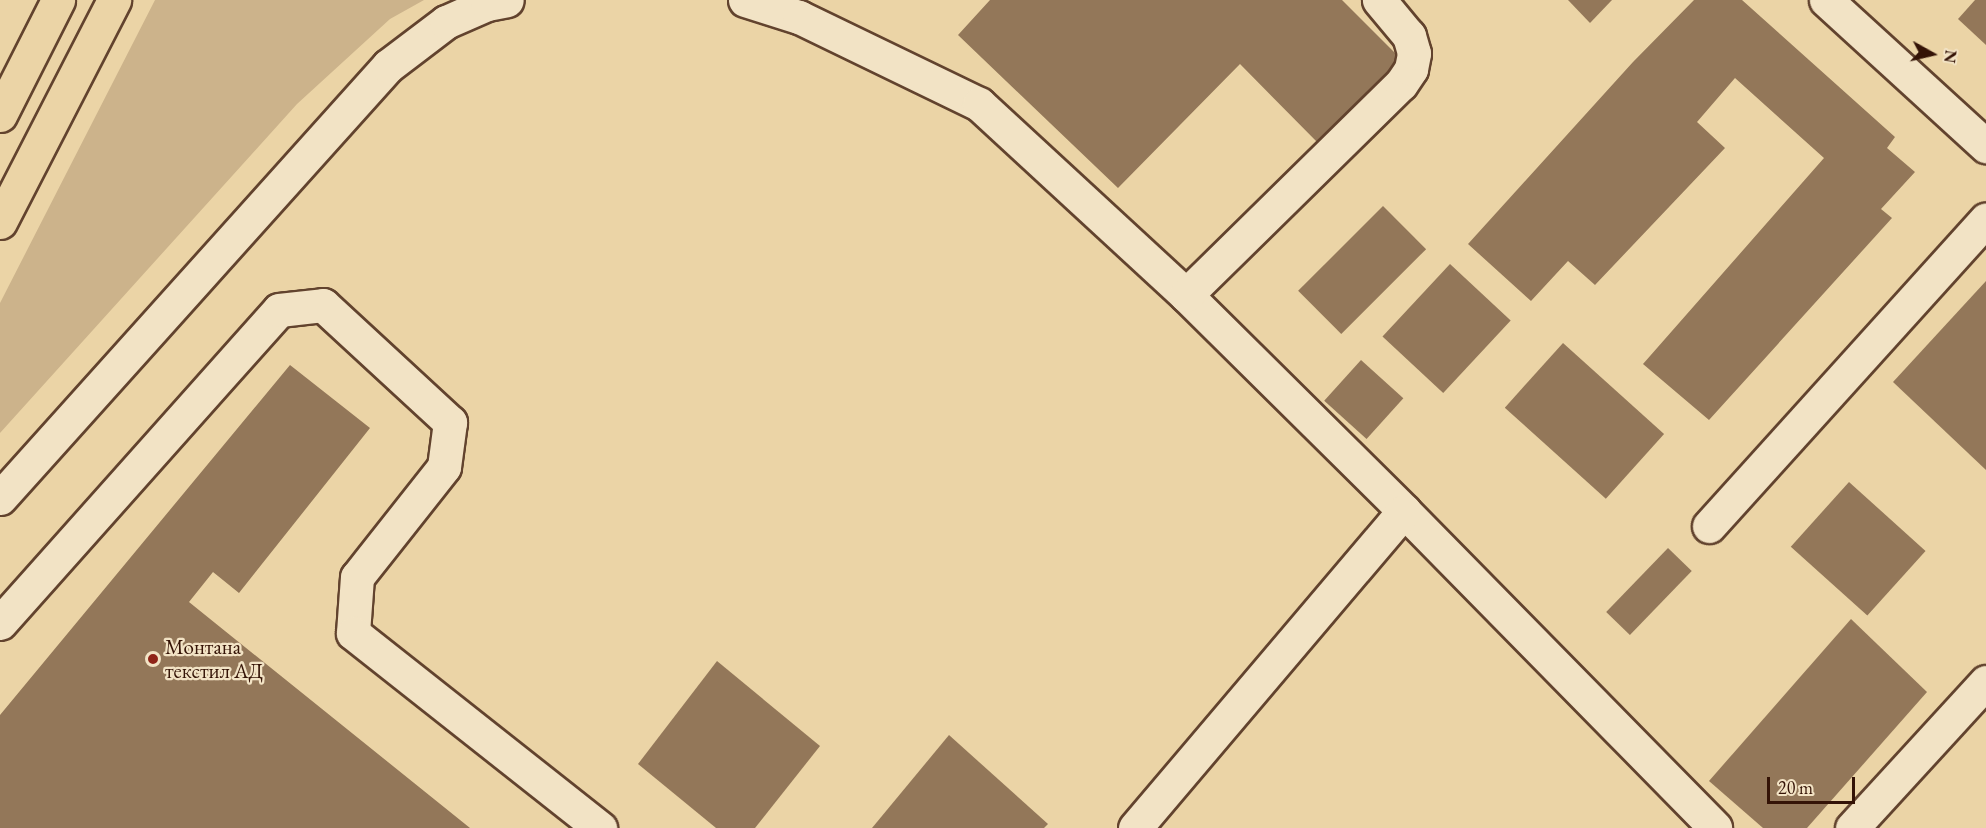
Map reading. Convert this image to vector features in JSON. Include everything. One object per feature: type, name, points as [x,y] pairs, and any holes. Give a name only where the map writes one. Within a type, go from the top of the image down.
[{"type":"highway","points":[[0,115],[58,0]]},
{"type":"highway","points":[[0,222],[114,0]]},
{"type":"lane","points":[[0,498],[388,66],[446,22],[487,4],[507,0]]},
{"type":"lane","points":[[745,0],[799,18],[979,104],[1186,295],[1404,510],[1716,828]]},
{"type":"lane","points":[[1186,295],[1401,84],[1411,69],[1414,53],[1409,36],[1379,0]]},
{"type":"lane","points":[[1826,0],[1986,146]]},
{"type":"lane","points":[[1709,526],[1986,219]]},
{"type":"lane","points":[[0,623],[279,310],[323,305],[450,422],[444,467],[357,577],[353,633],[600,828]]},
{"type":"lane","points":[[1135,828],[1404,510]]},
{"type":"lane","points":[[1852,828],[1986,682]]},
{"type":"shaded area","points":[[155,0],[424,0],[390,19],[297,104],[0,433],[0,303]]},
{"type":"building","points":[[990,0],[1342,0],[1401,59],[1319,144],[1240,64],[1118,188],[958,35]]},
{"type":"building","points":[[1568,0],[1612,0],[1590,23]]},
{"type":"building","points":[[1694,0],[1742,0],[1895,137],[1887,148],[1915,172],[1881,209],[1892,218],[1709,420],[1643,364],[1824,158],[1735,78],[1697,122],[1725,148],[1595,285],[1568,261],[1531,301],[1468,244],[1633,62]]},
{"type":"building","points":[[1975,0],[1986,0],[1986,45],[1958,19]]},
{"type":"building","points":[[1383,206],[1426,249],[1341,334],[1298,291]]},
{"type":"building","points":[[1450,264],[1511,321],[1443,393],[1382,336]]},
{"type":"building","points":[[1986,281],[1986,470],[1893,382]]},
{"type":"building","points":[[1563,343],[1664,434],[1606,499],[1505,408]]},
{"type":"building","points":[[1361,360],[1403,398],[1367,439],[1324,401]]},
{"type":"building","name":"Монтана текстил АД","points":[[290,365],[370,428],[239,593],[213,572],[189,602],[470,828],[0,828],[0,715]]},
{"type":"building","points":[[1849,482],[1926,551],[1867,616],[1791,547]]},
{"type":"building","points":[[1668,548],[1692,571],[1630,635],[1606,612]]},
{"type":"building","points":[[1851,619],[1927,692],[1807,828],[1763,828],[1709,781]]},
{"type":"building","points":[[717,661],[820,746],[755,828],[716,828],[638,764]]},
{"type":"building","points":[[949,735],[1048,824],[1044,828],[872,828]]},
{"type":"place","name":"Монтана текстил АД","points":[[153,659]]}]
